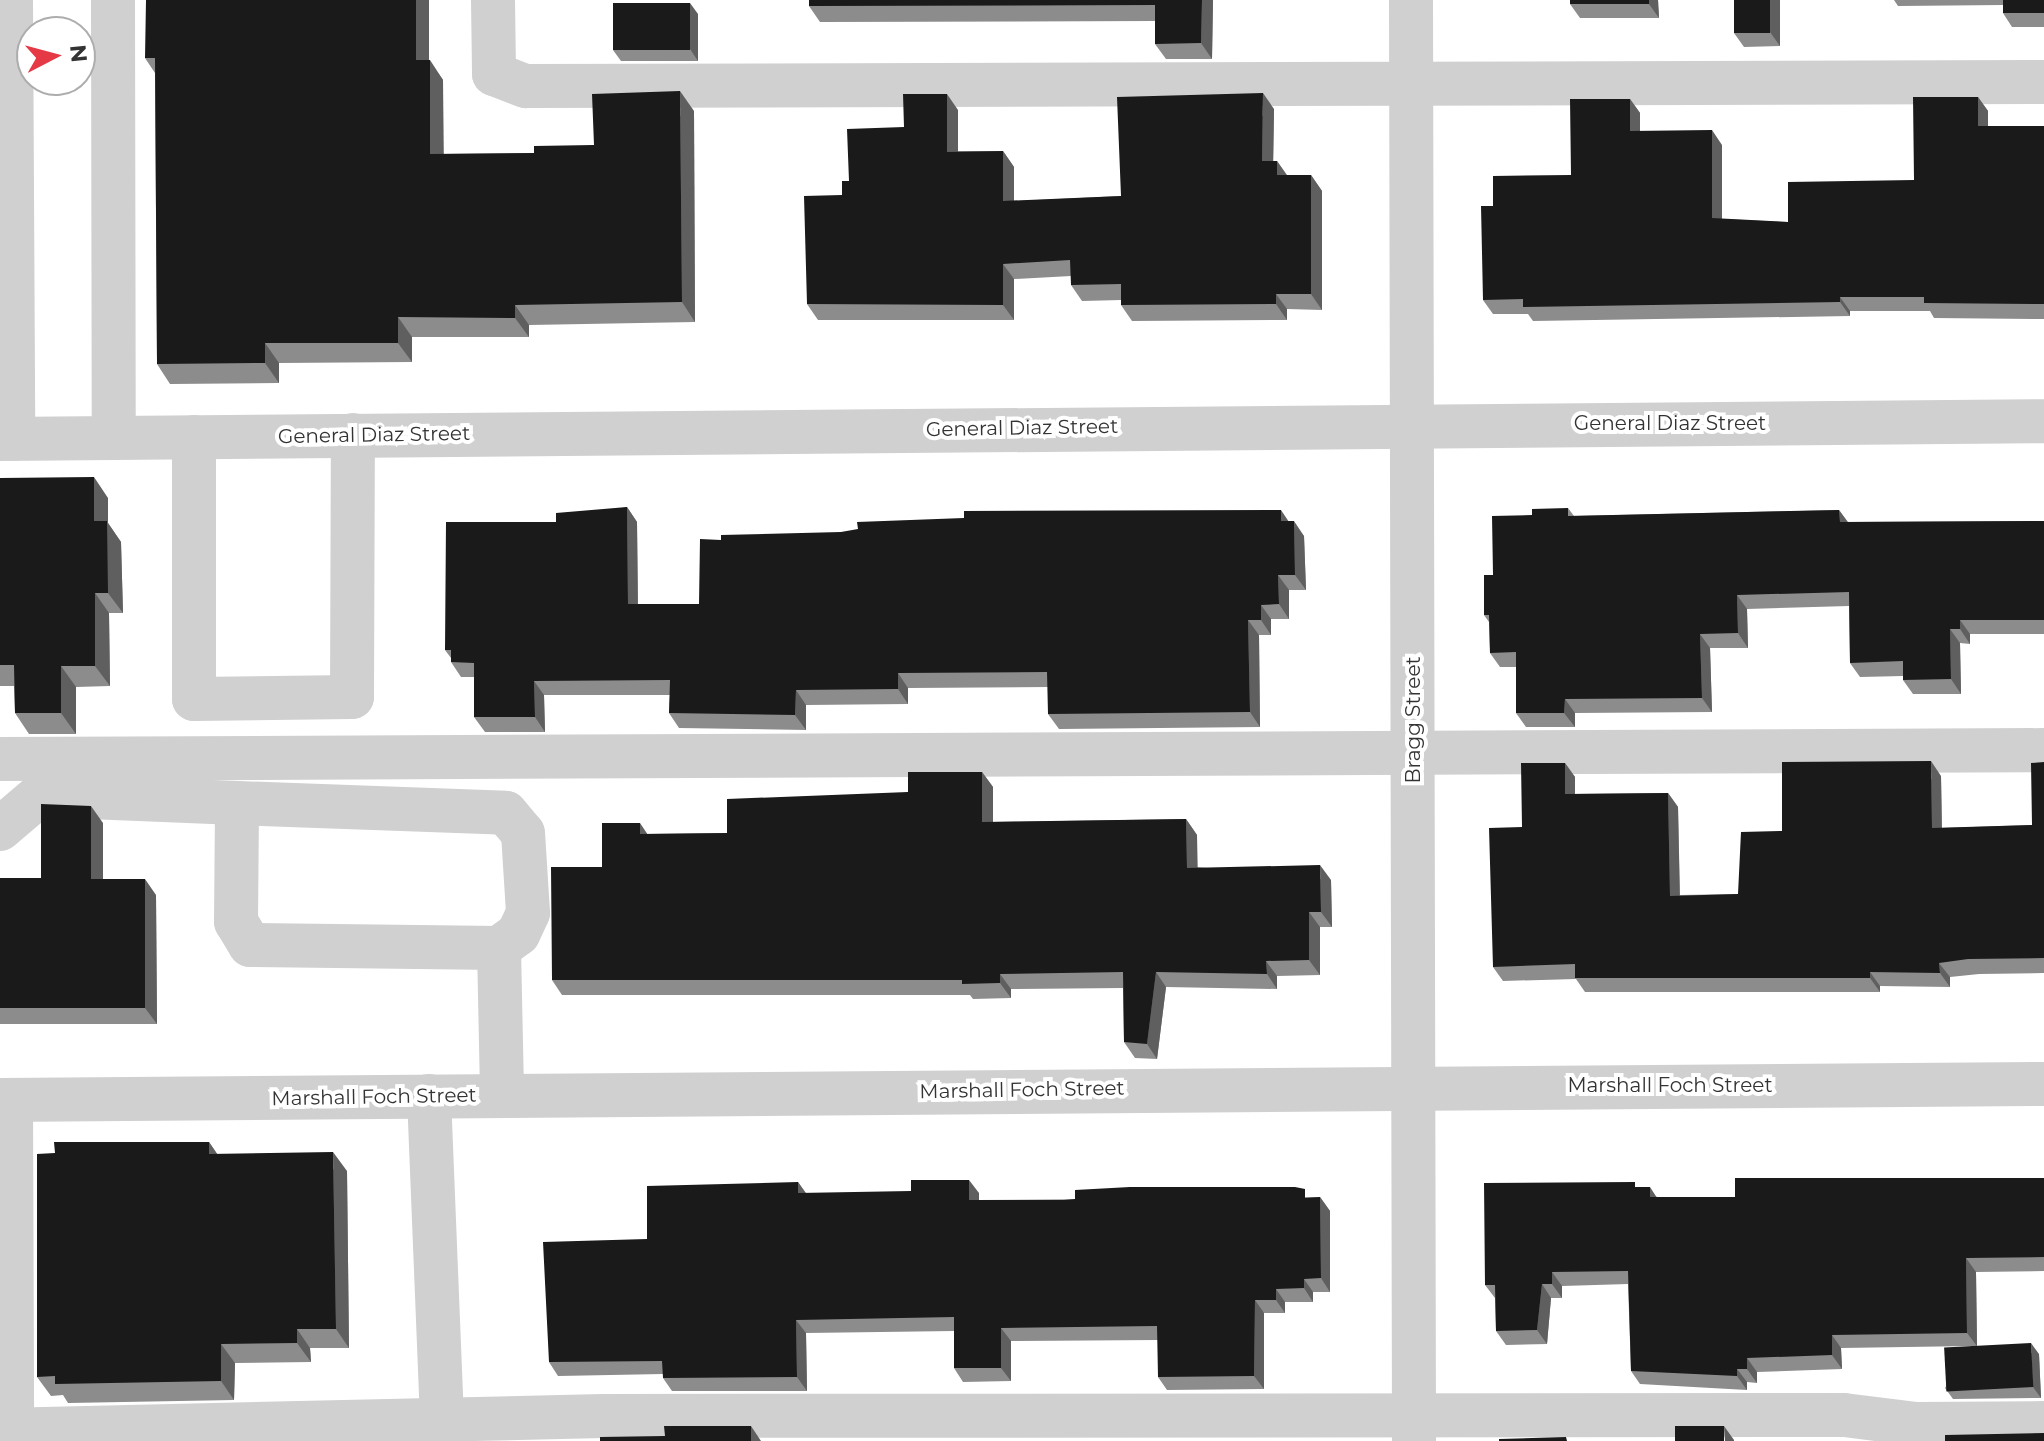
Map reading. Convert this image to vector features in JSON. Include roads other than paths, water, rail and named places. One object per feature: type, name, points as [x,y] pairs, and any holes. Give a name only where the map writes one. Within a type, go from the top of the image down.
[{"type":"street","points":[[6,439],[11,0]]},
{"type":"street","points":[[113,0],[114,438]]},
{"type":"street","points":[[493,0],[494,74],[526,86],[2044,82]]},
{"type":"street","name":"Bragg Street","points":[[1411,0],[1414,1430]]},
{"type":"street","name":"General Diaz Street","points":[[6,439],[1413,424],[2044,421]]},
{"type":"street","points":[[194,437],[194,699],[320,698],[352,697],[353,435]]},
{"type":"street","points":[[0,759],[489,753],[1413,754],[2044,750]]},
{"type":"street","points":[[0,829],[40,795],[506,813],[523,833],[528,913],[518,934],[499,948],[250,945],[236,922],[237,803]]},
{"type":"street","points":[[499,948],[502,1095]]},
{"type":"street","name":"Marshall Foch Street","points":[[5,1100],[1413,1086],[2044,1084]]},
{"type":"street","points":[[429,1096],[442,1420]]},
{"type":"street","points":[[5,1100],[6,1430],[442,1420],[1414,1430],[1844,1415],[1916,1424],[2044,1423]]}]
